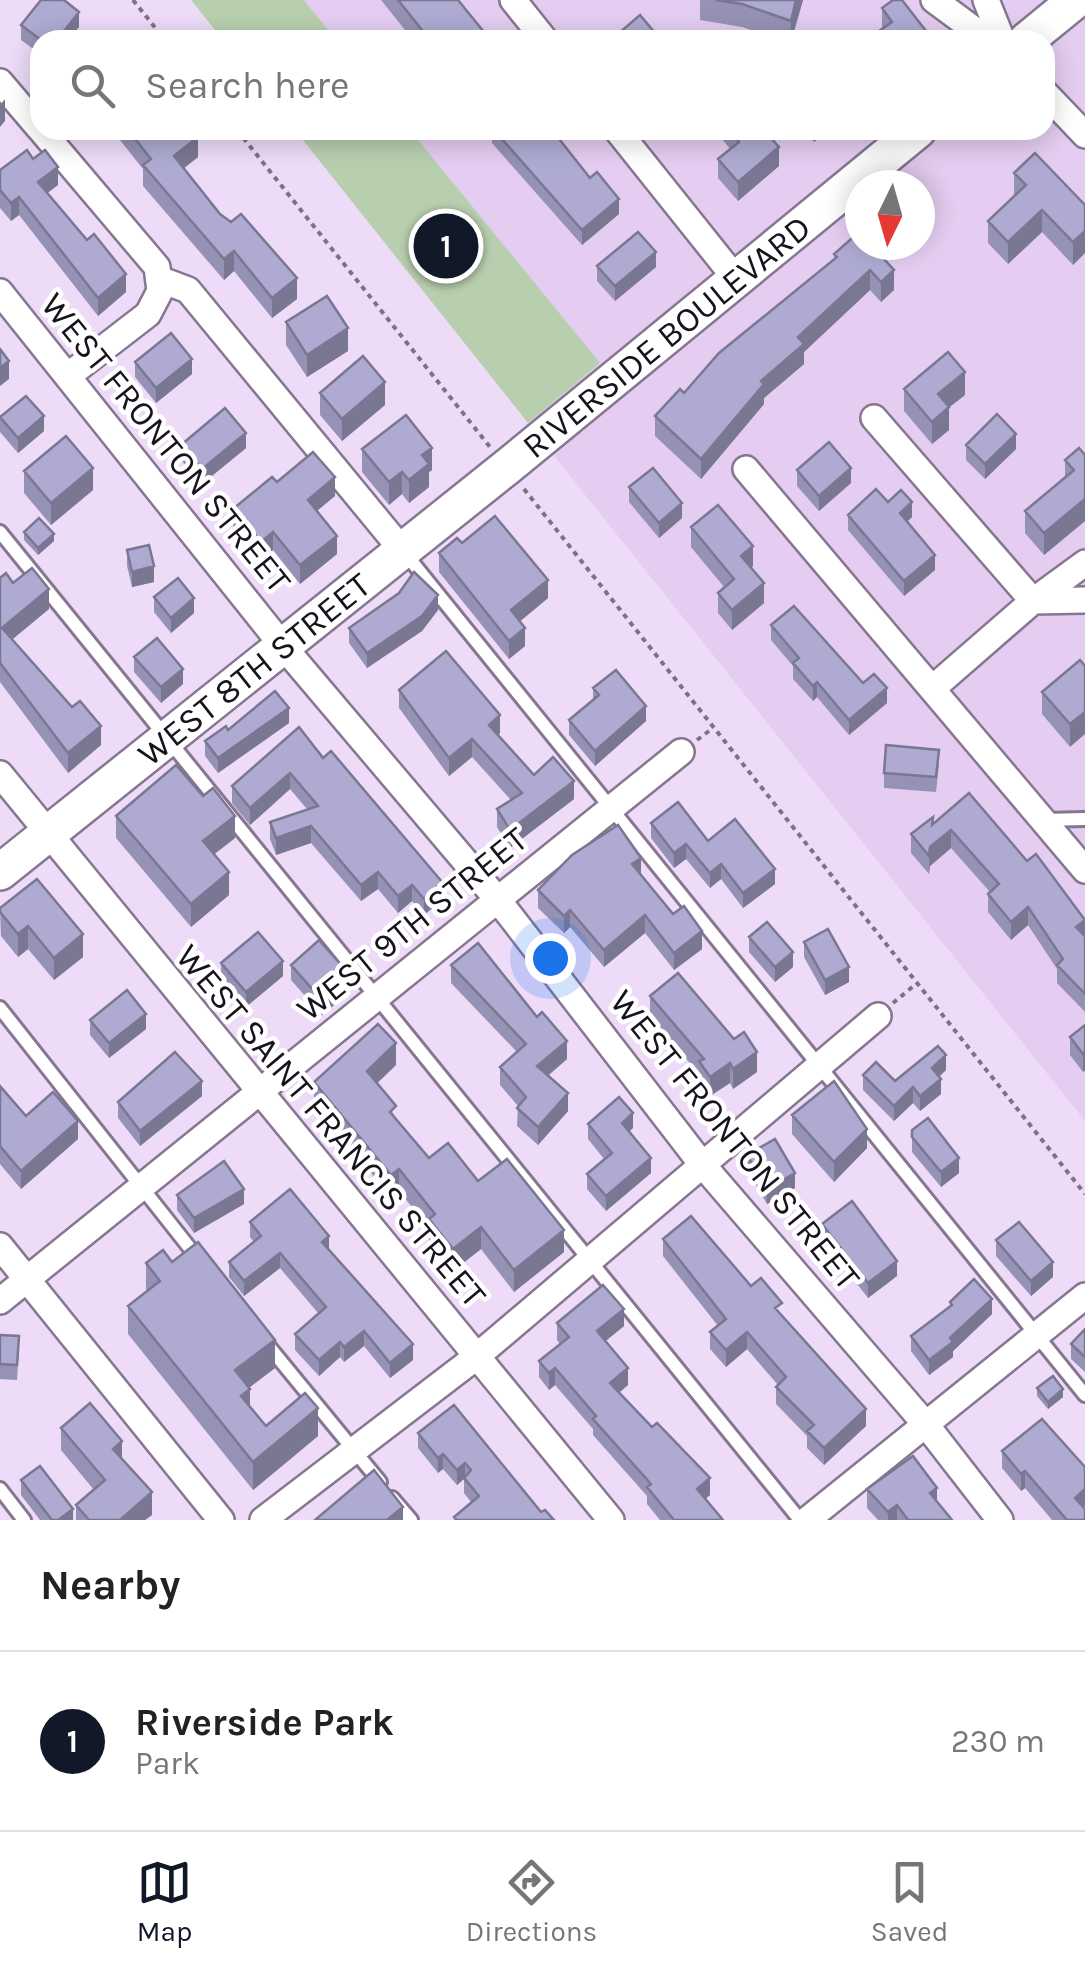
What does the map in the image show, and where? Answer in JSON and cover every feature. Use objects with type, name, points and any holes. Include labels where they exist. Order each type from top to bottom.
[{"type":"street","points":[[513,0],[537,30]]},
{"type":"street","points":[[934,0],[974,30]]},
{"type":"street","points":[[986,0],[998,30]]},
{"type":"street","points":[[1039,30],[1076,0]]},
{"type":"street","points":[[0,82],[30,118]]},
{"type":"street","points":[[1055,104],[1085,135]]},
{"type":"street","points":[[48,140],[157,268],[159,279],[160,291],[148,314],[69,375]]},
{"type":"street","points":[[625,140],[736,280]]},
{"type":"street","name":"RIVERSIDE BOULEVARD","points":[[506,467],[906,140]]},
{"type":"street","points":[[159,279],[188,290],[402,550]]},
{"type":"street","name":"WEST FRONTON STREET","points":[[0,292],[282,645],[498,900],[701,1163],[927,1426],[1000,1520]]},
{"type":"street","points":[[874,418],[1034,601],[1085,600]]},
{"type":"street","name":"WEST 8TH STREET","points":[[0,872],[506,467]]},
{"type":"street","points":[[746,470],[1085,870]]},
{"type":"street","points":[[933,688],[1034,601],[1085,563]]},
{"type":"street","name":"WEST 9TH STREET","points":[[0,1301],[680,752]]},
{"type":"street","name":"WEST SAINT FRANCIS STREET","points":[[0,774],[610,1520]]},
{"type":"street","points":[[263,1520],[476,1357],[878,1016]]},
{"type":"street","points":[[0,1246],[221,1520]]},
{"type":"street","points":[[804,1520],[927,1426],[1085,1296]]},
{"type":"lane","points":[[0,532],[804,1520]]},
{"type":"lane","points":[[402,550],[1085,1395]]},
{"type":"lane","points":[[1043,820],[1085,819]]},
{"type":"lane","points":[[0,1008],[216,1280]]},
{"type":"lane","points":[[254,1327],[410,1520]]},
{"type":"lane","points":[[0,1489],[24,1520]]},
{"type":"path","points":[[133,0],[157,30]]},
{"type":"path","points":[[245,140],[1085,1194]]},
{"type":"path","points":[[878,1016],[917,983]]},
{"type":"shaded area","points":[[304,0],[1085,0],[1085,1121],[528,423],[599,363],[418,140],[1055,140],[1055,30],[328,30]]},
{"type":"green space","points":[[191,0],[304,0],[328,30],[215,30]]},
{"type":"green space","points":[[303,140],[418,140],[600,363],[528,423]]},
{"type":"building","points":[[41,0],[64,0],[79,12],[65,30],[30,32],[21,25]]},
{"type":"building","points":[[398,0],[458,0],[482,30],[422,30]]},
{"type":"building","points":[[716,0],[796,0],[791,21],[742,4]]},
{"type":"building","points":[[893,0],[902,0],[925,30],[880,30],[892,22],[882,8]]},
{"type":"building","points":[[640,15],[653,30],[623,30]]},
{"type":"building","points":[[136,140],[194,140],[174,156],[220,214],[231,222],[241,214],[297,278],[272,298],[234,251],[224,259],[143,165],[151,159]]},
{"type":"building","points":[[503,140],[560,140],[590,178],[597,172],[619,199],[582,230]]},
{"type":"building","points":[[773,140],[779,147],[738,182],[718,159],[739,142]]},
{"type":"building","points":[[27,150],[33,159],[45,150],[58,167],[38,182],[87,240],[94,234],[126,274],[98,298],[19,197],[11,203],[0,190],[0,170]]},
{"type":"building","points":[[1035,153],[1085,205],[1085,231],[1073,242],[1042,210],[1008,242],[988,221],[1026,185],[1014,173]]},
{"type":"building","points":[[638,232],[656,252],[615,286],[597,266]]},
{"type":"building","points":[[845,244],[845,260],[885,260],[894,270],[881,282],[870,270],[798,337],[804,344],[761,381],[764,384],[701,459],[655,416],[680,389],[684,393],[719,353],[837,257],[834,254]]},
{"type":"building","points":[[327,296],[348,328],[307,355],[286,322]]},
{"type":"building","points":[[171,333],[192,359],[156,388],[135,362]]},
{"type":"building","points":[[0,349],[9,361],[0,368]]},
{"type":"building","points":[[948,352],[965,372],[938,394],[949,407],[932,422],[904,389]]},
{"type":"building","points":[[363,356],[385,382],[342,419],[320,393]]},
{"type":"building","points":[[26,396],[44,416],[18,438],[0,417]]},
{"type":"building","points":[[225,408],[246,433],[202,469],[181,445]]},
{"type":"building","points":[[997,414],[1016,434],[985,464],[966,445]]},
{"type":"building","points":[[406,415],[432,448],[422,455],[429,464],[409,480],[402,472],[389,482],[362,449]]},
{"type":"building","points":[[66,436],[93,468],[51,503],[24,471]]},
{"type":"building","points":[[829,442],[851,468],[819,496],[797,470]]},
{"type":"building","points":[[1079,448],[1085,455],[1085,499],[1044,533],[1025,511],[1074,470],[1065,460]]},
{"type":"building","points":[[313,452],[335,477],[308,500],[337,536],[300,565],[273,532],[261,542],[233,509],[272,477],[277,482]]},
{"type":"building","points":[[653,468],[682,503],[659,523],[629,487]]},
{"type":"building","points":[[876,489],[888,502],[901,490],[912,502],[900,513],[935,555],[904,581],[848,515]]},
{"type":"building","points":[[718,505],[753,546],[741,556],[764,583],[732,610],[718,593],[734,579],[691,527]]},
{"type":"building","points":[[495,516],[548,580],[511,610],[525,628],[509,641],[439,553],[457,538],[462,543]]},
{"type":"building","points":[[39,518],[54,534],[38,548],[24,532]]},
{"type":"building","points":[[149,545],[154,566],[132,572],[127,550]]},
{"type":"building","points":[[32,568],[49,589],[2,628],[72,707],[80,701],[101,726],[68,753],[0,663],[0,578],[6,573],[13,583]]},
{"type":"building","points":[[414,572],[438,595],[422,616],[367,653],[349,628],[399,593]]},
{"type":"building","points":[[178,578],[194,598],[171,618],[154,597]]},
{"type":"building","points":[[794,606],[863,683],[874,674],[887,688],[849,720],[817,682],[813,686],[793,663],[799,658],[771,625]]},
{"type":"building","points":[[157,638],[183,669],[161,687],[134,657]]},
{"type":"building","points":[[446,651],[500,715],[489,725],[534,775],[553,757],[574,781],[510,830],[497,809],[522,793],[472,739],[449,758],[399,690]]},
{"type":"building","points":[[1080,660],[1085,666],[1085,712],[1070,724],[1042,692]]},
{"type":"building","points":[[616,670],[646,706],[595,751],[569,720],[599,695],[593,688]]},
{"type":"building","points":[[275,691],[289,708],[218,758],[205,741],[226,726],[228,730]]},
{"type":"building","points":[[299,727],[323,758],[331,751],[443,883],[424,899],[412,885],[398,896],[378,872],[361,885],[311,826],[276,838],[270,822],[318,806],[290,773],[250,808],[232,786]]},
{"type":"building","points":[[886,745],[939,750],[936,777],[884,773]]},
{"type":"building","points":[[176,765],[203,796],[213,788],[235,816],[203,841],[229,872],[191,904],[116,816]]},
{"type":"building","points":[[969,793],[1027,861],[1036,854],[1085,920],[1076,927],[1085,936],[1085,994],[1057,965],[1063,959],[1028,907],[1011,922],[988,894],[999,884],[951,830],[930,847],[929,856],[911,834],[933,817],[932,825]]},
{"type":"building","points":[[678,802],[708,841],[735,819],[775,869],[743,893],[721,864],[710,873],[686,844],[674,853],[651,823]]},
{"type":"building","points":[[618,825],[641,858],[632,864],[673,914],[684,906],[702,931],[674,953],[645,915],[604,950],[570,910],[564,916],[538,890],[572,855]]},
{"type":"building","points":[[37,879],[83,934],[54,958],[28,926],[18,934],[0,912]]},
{"type":"building","points":[[767,922],[793,952],[775,967],[749,937]]},
{"type":"building","points":[[828,929],[849,967],[825,980],[804,942]]},
{"type":"building","points":[[258,932],[283,961],[246,992],[221,963]]},
{"type":"building","points":[[319,940],[351,976],[322,1000],[291,965]]},
{"type":"building","points":[[478,943],[537,1017],[542,1012],[567,1041],[537,1066],[568,1093],[538,1127],[517,1108],[526,1097],[500,1067],[526,1044],[451,965]]},
{"type":"building","points":[[678,973],[734,1039],[744,1032],[757,1052],[733,1069],[730,1063],[710,1077],[699,1061],[704,1059],[650,996]]},
{"type":"building","points":[[127,990],[146,1014],[109,1043],[90,1020]]},
{"type":"building","points":[[378,1024],[396,1043],[367,1071],[396,1106],[390,1112],[429,1158],[448,1143],[478,1181],[507,1159],[564,1230],[514,1270],[481,1227],[453,1249],[429,1219],[435,1214],[399,1169],[391,1175],[314,1082]]},
{"type":"building","points":[[1085,1025],[1085,1052],[1083,1054],[1070,1037]]},
{"type":"building","points":[[938,1046],[946,1055],[932,1068],[941,1079],[920,1096],[913,1087],[894,1106],[863,1075],[876,1062],[895,1081]]},
{"type":"building","points":[[175,1052],[202,1081],[140,1131],[118,1102]]},
{"type":"building","points":[[834,1081],[867,1129],[834,1162],[792,1115]]},
{"type":"building","points":[[0,1086],[26,1116],[53,1092],[78,1121],[21,1171],[0,1146]]},
{"type":"building","points":[[619,1097],[633,1113],[622,1123],[651,1158],[606,1196],[587,1174],[612,1153],[588,1124]]},
{"type":"building","points":[[928,1118],[959,1158],[941,1172],[912,1137],[912,1130]]},
{"type":"building","points":[[775,1139],[795,1173],[767,1189],[747,1155]]},
{"type":"building","points":[[224,1161],[244,1189],[194,1218],[177,1195]]},
{"type":"building","points":[[290,1189],[329,1236],[322,1242],[413,1344],[390,1363],[364,1331],[344,1347],[340,1342],[319,1360],[295,1334],[326,1307],[280,1253],[244,1281],[229,1262],[261,1236],[250,1222]]},
{"type":"building","points":[[852,1201],[897,1261],[868,1283],[822,1224]]},
{"type":"building","points":[[691,1216],[751,1286],[761,1278],[782,1303],[775,1308],[866,1409],[824,1448],[807,1431],[814,1425],[776,1387],[786,1377],[747,1332],[726,1350],[710,1332],[726,1319],[663,1239]]},
{"type":"building","points":[[1019,1222],[1053,1262],[1031,1281],[996,1240]]},
{"type":"building","points":[[198,1242],[275,1340],[235,1370],[250,1389],[241,1396],[266,1426],[305,1393],[318,1408],[253,1462],[128,1306],[160,1281],[146,1263],[163,1250],[172,1262]]},
{"type":"building","points":[[974,1279],[992,1299],[950,1338],[953,1342],[929,1360],[911,1336],[952,1305],[950,1302]]},
{"type":"building","points":[[603,1285],[624,1309],[597,1331],[628,1368],[610,1383],[652,1427],[657,1423],[710,1478],[697,1489],[723,1520],[674,1520],[647,1487],[651,1484],[593,1419],[596,1416],[555,1368],[549,1373],[539,1361],[569,1337],[557,1323]]},
{"type":"building","points":[[1085,1329],[1085,1357],[1071,1344]]},
{"type":"building","points":[[0,1335],[19,1336],[17,1365],[0,1364]]},
{"type":"building","points":[[1053,1376],[1063,1389],[1048,1402],[1037,1388]]},
{"type":"building","points":[[90,1403],[122,1441],[113,1449],[152,1492],[120,1520],[89,1520],[76,1505],[105,1480],[61,1428]]},
{"type":"building","points":[[454,1405],[541,1512],[545,1510],[554,1520],[454,1517],[479,1496],[464,1478],[471,1470],[465,1463],[457,1470],[443,1454],[438,1458],[418,1433]]},
{"type":"building","points":[[1042,1419],[1085,1467],[1085,1489],[1075,1498],[1085,1509],[1085,1520],[1067,1520],[1025,1471],[1021,1474],[1002,1451]]},
{"type":"building","points":[[913,1456],[937,1488],[930,1493],[952,1520],[908,1520],[897,1505],[888,1512],[867,1489]]},
{"type":"building","points":[[40,1466],[73,1509],[58,1520],[52,1520],[21,1480]]},
{"type":"building","points":[[374,1470],[403,1507],[387,1520],[315,1520]]},
{"type":"place","name":"Riverside Park","points":[[446,246]]}]
